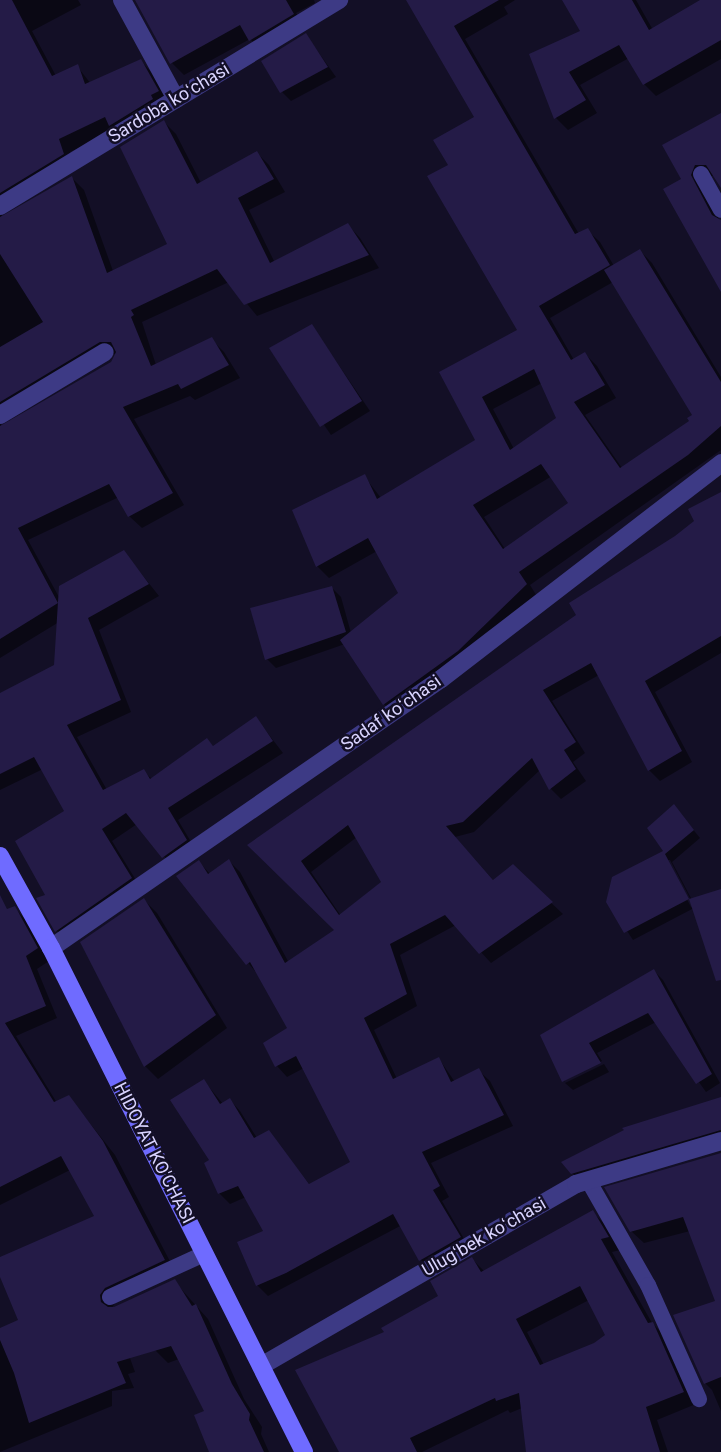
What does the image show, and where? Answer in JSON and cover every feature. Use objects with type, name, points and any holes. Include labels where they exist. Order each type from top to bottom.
[{"type":"street","points":[[122,0],[176,99]]},
{"type":"street","name":"Sardoba koʻchasi","points":[[0,206],[339,0]]},
{"type":"street","points":[[0,415],[105,352]]},
{"type":"street","name":"Sadaf koʻchasi","points":[[51,948],[441,679],[721,463]]},
{"type":"street","name":"HIDOYAT KO'CHASI","points":[[0,856],[51,948],[304,1452]]},
{"type":"street","name":"Ulugʻbek koʻchasi","points":[[261,1366],[576,1184],[721,1141]]},
{"type":"lane","points":[[701,174],[721,210]]},
{"type":"lane","points":[[588,1180],[648,1285],[699,1399]]},
{"type":"lane","points":[[110,1297],[204,1255]]},
{"type":"building","points":[[0,0],[12,0],[52,76],[78,64],[85,84],[141,59],[159,91],[151,95],[153,99],[109,126],[105,117],[59,139],[64,154],[0,193]]},
{"type":"building","points":[[135,0],[286,0],[294,14],[249,41],[240,25],[170,64]]},
{"type":"building","points":[[406,0],[499,0],[454,26],[575,234],[588,228],[610,265],[539,306],[571,360],[585,352],[605,385],[574,402],[620,468],[689,421],[687,418],[692,415],[604,270],[640,249],[721,382],[721,426],[688,455],[519,572],[527,584],[458,651],[383,705],[340,640],[398,593],[368,538],[316,567],[292,510],[365,474],[377,499],[475,440],[439,372],[517,330],[427,176],[448,165],[433,140],[474,117]],"holes":[[[534,369],[556,418],[510,450],[482,397]],[[541,464],[568,503],[503,549],[473,505]]]},
{"type":"building","points":[[562,0],[632,0],[649,30],[700,0],[721,0],[721,40],[643,85],[619,45],[569,72],[586,100],[554,119],[529,54],[580,31]]},
{"type":"building","points":[[306,33],[328,67],[280,93],[261,61]]},
{"type":"building","points":[[721,113],[721,188],[706,165],[695,165],[691,175],[712,215],[721,220],[721,292],[663,189],[681,179],[662,145]]},
{"type":"building","points":[[164,120],[197,184],[257,151],[274,179],[238,198],[270,263],[348,223],[369,255],[244,305],[217,269],[131,310],[134,315],[131,317],[151,366],[212,337],[229,365],[181,389],[178,384],[123,407],[173,493],[128,517],[109,484],[18,528],[58,603],[0,639],[0,426],[111,362],[116,352],[111,342],[100,342],[0,402],[0,347],[43,322],[0,254],[0,217],[72,176],[107,273],[167,244],[120,147]]},
{"type":"building","points":[[312,324],[362,401],[320,427],[269,348]]},
{"type":"building","points":[[721,492],[721,636],[645,681],[682,751],[648,771],[591,663],[543,690],[576,742],[564,750],[576,769],[549,790],[532,758],[463,822],[446,826],[493,880],[513,864],[553,902],[479,954],[445,915],[390,944],[407,994],[364,1018],[393,1079],[439,1057],[451,1082],[479,1068],[504,1115],[422,1152],[440,1186],[433,1190],[461,1237],[419,1261],[393,1214],[286,1273],[256,1286],[237,1242],[263,1231],[238,1186],[218,1194],[204,1163],[209,1160],[170,1100],[204,1079],[220,1104],[230,1098],[254,1138],[269,1130],[309,1184],[350,1162],[296,1056],[275,1067],[263,1043],[287,1028],[250,962],[246,965],[176,876],[199,860],[208,874],[229,859],[285,963],[334,930],[247,845],[576,615],[569,603],[675,536],[694,521],[688,509]],"holes":[[[348,825],[381,882],[339,915],[301,861]]]},
{"type":"building","points":[[124,550],[149,584],[88,618],[121,700],[67,725],[103,790],[144,769],[150,779],[207,738],[213,746],[256,716],[273,741],[168,808],[187,840],[162,858],[126,813],[102,829],[132,878],[55,932],[36,898],[45,895],[15,841],[64,811],[34,757],[0,774],[0,693],[54,665],[59,586]]},
{"type":"building","points":[[332,586],[346,632],[265,660],[250,608]]},
{"type":"building","points":[[674,804],[694,830],[665,854],[689,899],[624,933],[606,902],[612,877],[663,851],[647,828]]},
{"type":"building","points":[[721,889],[721,980],[716,981],[689,899]]},
{"type":"building","points":[[0,895],[7,909],[15,906],[38,948],[26,956],[46,1006],[5,1023],[54,1102],[69,1095],[103,1141],[165,1260],[105,1288],[100,1295],[101,1302],[108,1307],[114,1307],[175,1279],[192,1306],[196,1304],[232,1384],[250,1414],[249,1420],[264,1452],[209,1452],[194,1415],[204,1411],[171,1346],[117,1362],[126,1383],[29,1423],[14,1373],[0,1340],[0,1328],[18,1320],[0,1277],[0,1257],[94,1216],[61,1156],[0,1187]]},
{"type":"building","points":[[144,898],[216,1015],[144,1067],[80,942]]},
{"type":"building","points":[[654,969],[712,1074],[696,1084],[648,1013],[589,1043],[601,1063],[562,1082],[540,1035]]},
{"type":"building","points":[[721,1097],[721,1130],[571,1174],[561,1162],[624,1130],[622,1128]]},
{"type":"building","points":[[721,1153],[721,1377],[704,1384],[673,1315],[715,1301],[683,1217],[630,1232],[604,1187]]},
{"type":"building","points":[[593,1210],[609,1237],[601,1239],[648,1323],[653,1322],[684,1392],[646,1407],[660,1452],[526,1452],[519,1393],[496,1401],[495,1398],[410,1438],[417,1452],[339,1452],[295,1370],[384,1332],[381,1328],[438,1296],[430,1281],[472,1257],[481,1272]],"holes":[[[580,1286],[605,1335],[594,1343],[540,1365],[516,1319]]]}]
